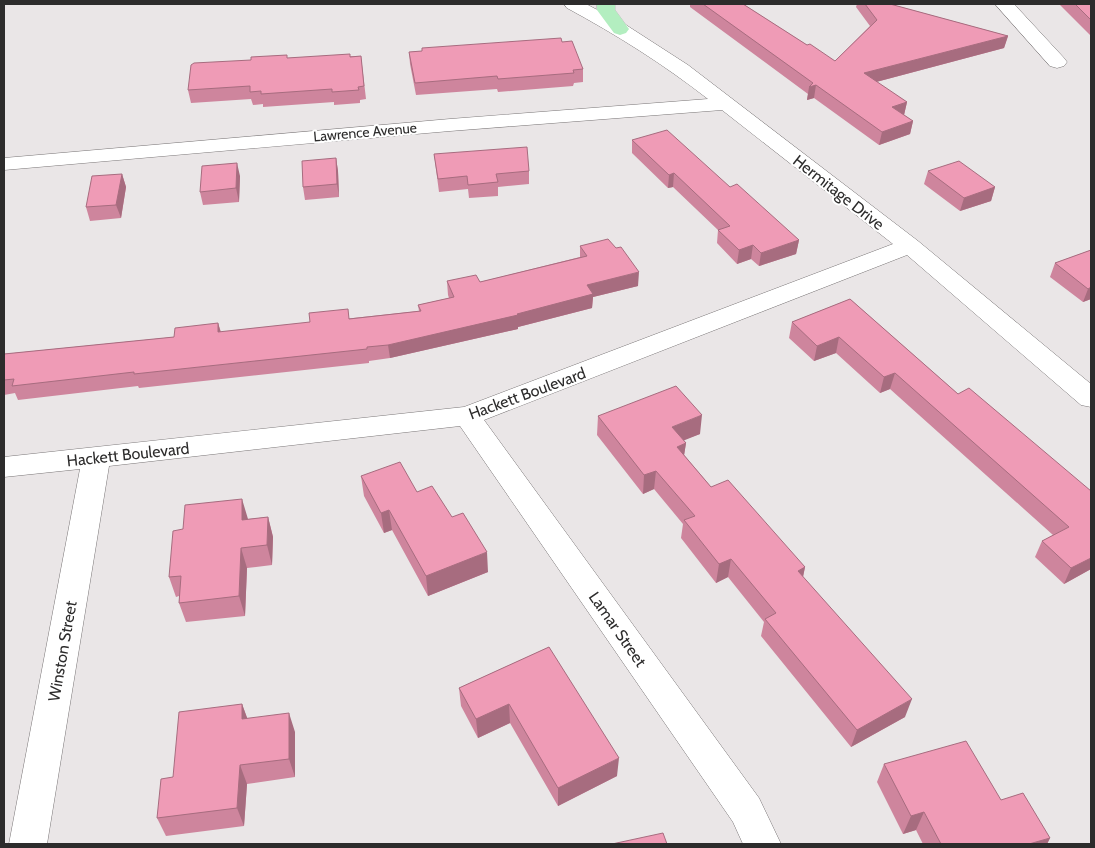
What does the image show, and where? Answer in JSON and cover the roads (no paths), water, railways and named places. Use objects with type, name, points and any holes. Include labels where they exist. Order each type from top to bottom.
[{"type":"main road","points":[[606,4],[606,10],[620,29]]},
{"type":"street","name":"Hermitage Drive","points":[[573,4],[620,29],[681,69],[910,246],[1091,398]]},
{"type":"street","points":[[1004,4],[1057,62]]},
{"type":"street","name":"Lawrence Avenue","points":[[4,164],[450,124],[727,104]]},
{"type":"street","name":"Hackett Boulevard","points":[[4,467],[468,416],[910,246]]},
{"type":"street","name":"Lamar Street","points":[[468,416],[746,810],[762,844]]},
{"type":"street","name":"Winston Street","points":[[28,844],[96,457]]}]
